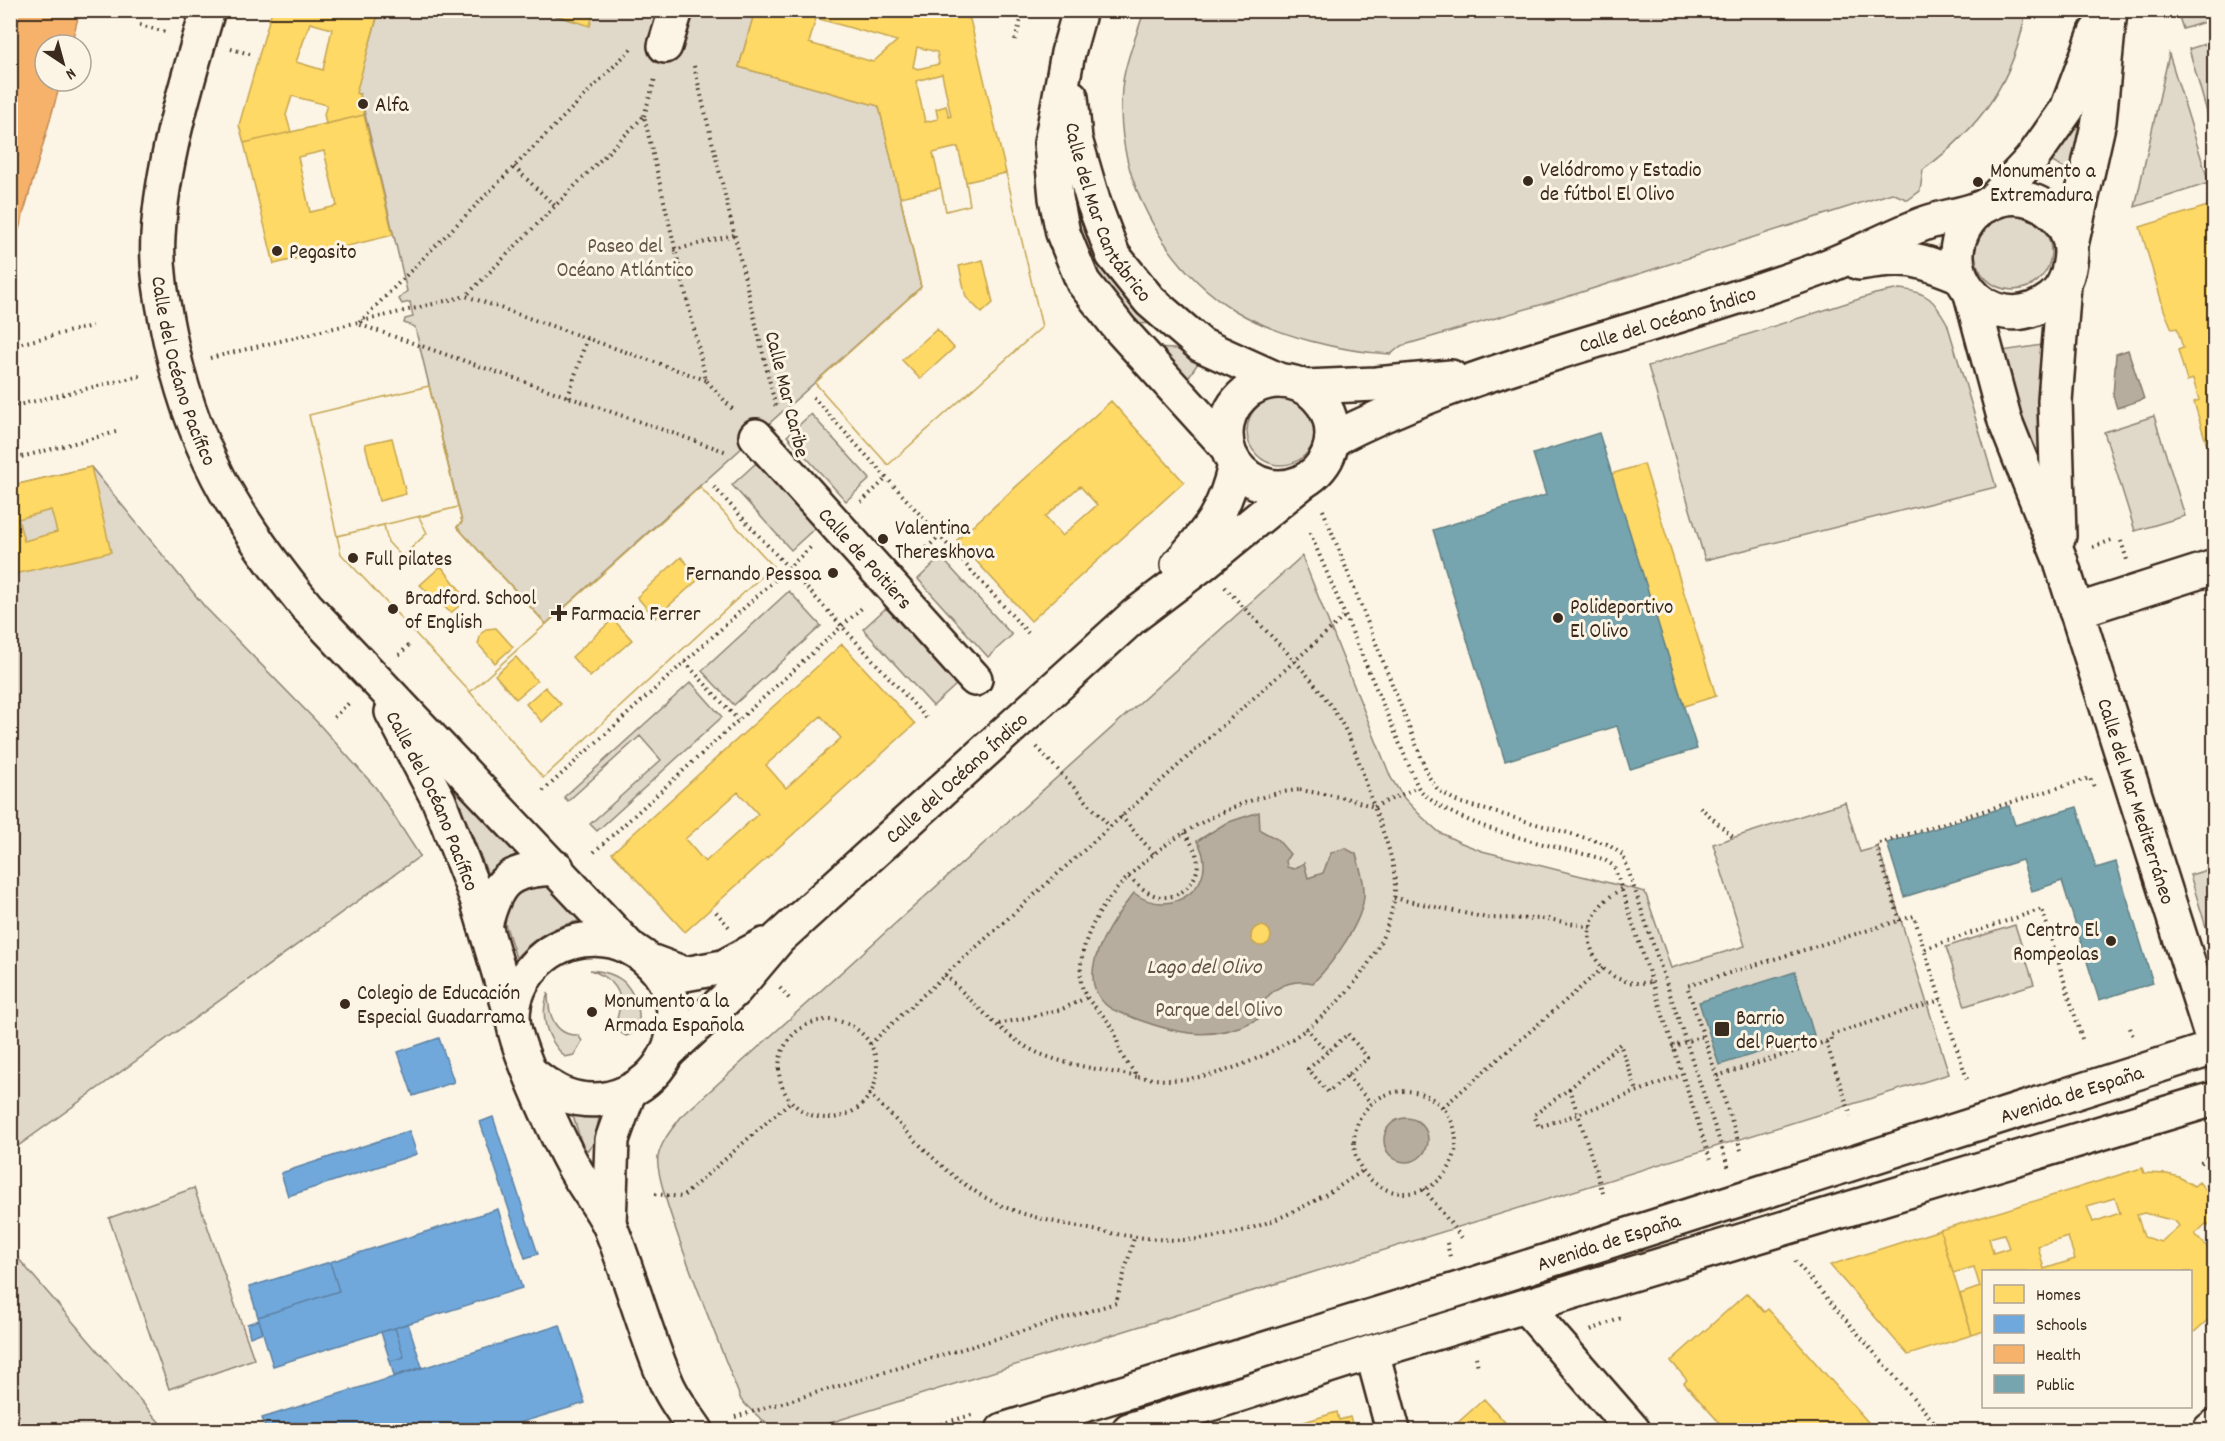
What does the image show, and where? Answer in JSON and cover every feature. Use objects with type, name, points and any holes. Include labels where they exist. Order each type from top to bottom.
[{"type":"street","name":"Calle del Océano Pacífico","points":[[208,10],[170,164],[158,236],[160,371],[191,421],[211,467],[268,560],[306,606],[640,954]]},
{"type":"street","points":[[676,10],[678,50]]},
{"type":"street","name":"Calle del Mar Cantábrico","points":[[1080,10],[1068,53],[1051,142],[1056,198],[1063,233],[1083,282],[1120,329],[1231,456]]},
{"type":"street","points":[[2104,10],[2067,109],[2031,160],[1970,217],[1958,239],[1956,252],[1965,285],[1985,306],[2002,312],[2020,313],[2037,308],[2053,298],[2064,284],[2070,265],[2071,245],[2099,121],[2110,10]]},
{"type":"street","name":"Calle del Mar Cantábrico","points":[[1068,53],[1075,140],[1094,204],[1113,255],[1150,301],[1201,345]]},
{"type":"street","points":[[1985,205],[2008,198],[2025,199],[2041,204],[2055,214],[2065,228],[2071,245]]},
{"type":"street","name":"Calle del Océano Índico","points":[[1332,440],[1369,420],[1512,367],[1822,269],[1927,223],[1985,205]]},
{"type":"street","name":"Calle del Océano Índico","points":[[1822,269],[1896,257],[1928,262],[1965,285]]},
{"type":"street","name":"Calle del Mar Mediterráneo","points":[[2060,559],[2055,401],[2064,284]]},
{"type":"street","name":"Calle del Mar Mediterráneo","points":[[1965,285],[2005,421],[2060,559],[2214,1046]]},
{"type":"street","name":"Calle del Mar Cantábrico","points":[[1120,329],[1201,345],[1293,384]]},
{"type":"street","name":"Calle del Océano Índico","points":[[1293,384],[1435,379],[1512,367]]},
{"type":"street","points":[[1265,383],[1293,384],[1317,396],[1332,424],[1332,440],[1328,456],[1318,471],[1313,494],[1275,487],[1253,480],[1231,456],[1226,431],[1230,415],[1238,400],[1250,389],[1265,383]]},
{"type":"street","name":"Calle de Poitiers","points":[[756,436],[975,679]]},
{"type":"street","name":"Calle del Océano Índico","points":[[1134,616],[1213,523],[1228,495],[1231,456]]},
{"type":"street","name":"Calle del Océano Índico","points":[[667,1053],[735,990],[779,938],[1134,616],[1204,563],[1313,494]]},
{"type":"street","points":[[2076,611],[2214,567]]},
{"type":"street","name":"Calle del Océano Pacífico","points":[[374,678],[439,801],[477,899],[517,1034]]},
{"type":"street","name":"Calle del Océano Pacífico","points":[[485,926],[492,897],[508,879],[526,869],[557,868]]},
{"type":"street","name":"Calle del Océano Índico","points":[[640,954],[685,974],[723,967],[779,938]]},
{"type":"street","points":[[531,1072],[546,1084],[576,1098],[589,1100],[611,1098],[629,1092],[658,1069],[667,1053],[674,1031],[673,1002],[662,976],[640,954],[610,940],[590,939],[561,946],[538,962],[519,989],[513,1019],[531,1072],[578,1174],[609,1224],[668,1386],[696,1431]]},
{"type":"street","name":"Avenida de España","points":[[1003,1431],[1459,1289],[2214,1046]]},
{"type":"street","points":[[609,1224],[612,1140],[629,1092]]},
{"type":"street","name":"Avenida de España","points":[[1129,1431],[1372,1352],[2212,1104]]},
{"type":"street","points":[[1526,1306],[1634,1431]]},
{"type":"street","points":[[1372,1352],[1393,1431]]},
{"type":"street","points":[[668,1386],[672,1431]]},
{"type":"street","points":[[2210,1431],[2214,1427]]},
{"type":"path","points":[[1015,40],[1024,10]]},
{"type":"path","points":[[358,324],[632,48]]},
{"type":"path","points":[[10,407],[466,296],[644,116],[678,50]]},
{"type":"path","name":"Calle Mar Caribe","points":[[678,50],[734,235],[756,436]]},
{"type":"path","name":"Calle Mar Caribe","points":[[644,116],[706,380],[756,436]]},
{"type":"path","points":[[514,167],[555,206]]},
{"type":"path","points":[[674,250],[734,235]]},
{"type":"path","name":"Calle Mar Caribe","points":[[466,296],[706,380]]},
{"type":"path","points":[[358,324],[568,398],[756,436]]},
{"type":"path","points":[[10,346],[92,326]]},
{"type":"path","points":[[568,398],[587,338]]},
{"type":"path","points":[[813,397],[1028,633]]},
{"type":"path","points":[[10,460],[116,432]]},
{"type":"path","points":[[543,791],[887,478]]},
{"type":"path","points":[[714,487],[929,721]]},
{"type":"path","points":[[1313,494],[1428,777],[1438,790],[1458,802],[1607,844],[1623,855],[1731,1175]]},
{"type":"path","points":[[1310,533],[1418,787],[1434,803],[1494,829],[1603,859],[1614,866],[1650,982],[1710,1159]]},
{"type":"path","points":[[594,852],[939,536]]},
{"type":"path","points":[[945,975],[1023,1045],[1056,1060],[1138,1077],[1169,1080],[1205,1076],[1236,1067],[1280,1048],[1332,1007],[1360,974],[1378,946],[1394,898],[1392,856],[1349,737],[1331,706],[1294,662],[1235,599]]},
{"type":"path","points":[[870,1044],[1346,615]]},
{"type":"path","points":[[685,662],[738,720]]},
{"type":"path","points":[[1053,764],[1110,826]]},
{"type":"path","points":[[1900,921],[1876,844],[2091,778],[2094,789]]},
{"type":"path","points":[[1138,1077],[1122,1055],[1112,1027],[1086,998],[1081,983],[1081,966],[1097,916],[1129,877],[1154,854],[1184,832],[1217,813],[1277,791],[1320,792],[1374,807],[1418,787]]},
{"type":"path","points":[[1700,807],[1735,839]]},
{"type":"path","points":[[1121,816],[1154,854]]},
{"type":"path","points":[[1129,877],[1144,890],[1161,897],[1186,889],[1197,874],[1198,864],[1193,847],[1184,832]]},
{"type":"path","points":[[1621,889],[1598,909],[1591,927],[1593,950],[1603,968],[1616,980],[1627,984],[1650,982]]},
{"type":"path","points":[[1394,898],[1487,918],[1548,919],[1591,927]]},
{"type":"path","points":[[1924,949],[2042,909],[2083,1042]]},
{"type":"path","points":[[1741,1150],[1687,986],[1914,916],[1967,1079]]},
{"type":"path","points":[[1443,1107],[1603,968]]},
{"type":"path","points":[[999,1024],[1060,1010],[1086,998]]},
{"type":"path","points":[[1716,1076],[1832,1040],[1830,1035],[1941,1000]]},
{"type":"path","points":[[829,1020],[845,1023],[860,1031],[870,1044],[876,1069],[869,1094],[859,1106],[846,1114],[832,1118],[803,1111],[791,1101],[782,1088],[779,1072],[780,1056],[787,1041],[799,1029],[813,1022],[829,1020]]},
{"type":"path","points":[[1306,1028],[1327,1052]]},
{"type":"path","points":[[1348,1034],[1368,1058],[1347,1076],[1328,1092],[1308,1069],[1348,1034]]},
{"type":"path","points":[[1672,1047],[1704,1036]]},
{"type":"path","points":[[1826,1042],[1851,1116]]},
{"type":"path","points":[[1636,1091],[1620,1044],[1569,1089],[1534,1115],[1539,1127],[1681,1075]]},
{"type":"path","points":[[1347,1076],[1371,1103]]},
{"type":"path","points":[[1569,1089],[1603,1193]]},
{"type":"path","points":[[1400,1091],[1416,1091],[1443,1107],[1452,1121],[1455,1153],[1448,1168],[1438,1180],[1424,1189],[1407,1193],[1390,1190],[1374,1183],[1362,1171],[1353,1142],[1362,1114],[1371,1103],[1385,1095],[1400,1091]]},
{"type":"path","points":[[869,1094],[955,1178],[978,1194],[1003,1206],[1052,1222],[1134,1238],[1184,1240],[1240,1231],[1304,1207],[1362,1171]]},
{"type":"path","points":[[655,1194],[682,1197],[791,1101]]},
{"type":"path","points":[[2201,1163],[2214,1152]]},
{"type":"path","points":[[1424,1189],[1462,1238]]},
{"type":"path","points":[[735,1417],[1116,1303],[1134,1238]]},
{"type":"path","points":[[1793,1259],[1941,1431]]},
{"type":"path","points":[[1430,1424],[1436,1431]]},
{"type":"green space","name":"Velódromo y Estadio de fútbol El Olivo","points":[[1144,10],[2026,11],[2013,59],[1991,101],[1961,137],[1923,170],[1920,191],[1908,200],[1892,193],[1557,300],[1401,346],[1391,354],[1352,350],[1310,341],[1251,319],[1208,291],[1185,269],[1165,243],[1148,215],[1135,185],[1126,153],[1122,121],[1123,79]]},
{"type":"green space","name":"Paseo del Océano Atlántico","points":[[379,11],[538,11],[589,25],[594,11],[755,11],[739,67],[879,106],[921,287],[546,624],[457,527],[462,522],[415,327],[404,323],[405,319],[413,317],[410,302],[402,304],[399,299],[407,291],[360,94],[355,94]]},
{"type":"green space","points":[[2177,11],[2214,11],[2214,19],[2183,29]]},
{"type":"green space","points":[[11,15],[19,18],[11,50]]},
{"type":"green space","points":[[2214,41],[2214,137],[2189,49]]},
{"type":"green space","points":[[2169,54],[2209,183],[2135,207]]},
{"type":"green space","points":[[2075,124],[2083,128],[2074,177],[2070,171],[2048,160]]},
{"type":"green space","points":[[2013,214],[2028,217],[2040,225],[2048,237],[2051,252],[2048,267],[2040,279],[2028,287],[2013,290],[1998,287],[1986,279],[1978,267],[1975,252],[1978,237],[1986,225],[1998,217]]},
{"type":"green space","points":[[1096,247],[1161,323],[1131,324],[1104,285],[1090,257],[1092,249]]},
{"type":"green space","points":[[1900,289],[1917,292],[1929,298],[1947,323],[1996,487],[1705,560],[1648,366],[1875,294]]},
{"type":"green space","points":[[2049,344],[2045,480],[1995,352]]},
{"type":"green space","points":[[1152,348],[1175,349],[1203,356],[1185,382]]},
{"type":"green space","points":[[1281,397],[1294,400],[1305,407],[1312,418],[1315,431],[1312,444],[1305,455],[1294,462],[1281,465],[1268,462],[1257,455],[1250,444],[1247,431],[1250,418],[1257,407],[1268,400]]},
{"type":"green space","points":[[811,414],[870,479],[846,501],[787,436]]},
{"type":"green space","points":[[2154,416],[2185,516],[2135,531],[2104,432]]},
{"type":"green space","points":[[756,463],[815,528],[791,550],[732,485]]},
{"type":"green space","points":[[91,467],[205,607],[317,722],[376,788],[420,856],[11,1151],[10,486]]},
{"type":"green space","name":"Parque del Olivo","points":[[1302,556],[1391,778],[1404,798],[1439,832],[1482,851],[1645,892],[1671,968],[1745,946],[1713,844],[1845,802],[1860,852],[1878,847],[1949,1074],[807,1430],[785,1429],[763,1420],[741,1400],[666,1201],[659,1174],[658,1157],[667,1136],[681,1117]]},
{"type":"green space","points":[[941,557],[1012,635],[988,657],[918,579]]},
{"type":"green space","points":[[789,591],[821,626],[734,705],[702,671]]},
{"type":"green space","points":[[886,608],[956,685],[933,706],[863,629]]},
{"type":"green space","points":[[691,682],[722,717],[597,831],[590,824],[661,760],[640,736],[568,801],[564,797]]},
{"type":"green space","points":[[456,785],[524,853],[491,882],[454,790]]},
{"type":"green space","points":[[2214,868],[2214,953],[2190,875]]},
{"type":"green space","points":[[536,881],[553,886],[583,920],[563,925],[546,933],[516,958],[503,917],[506,899]]},
{"type":"green space","points":[[2015,925],[2034,984],[1965,1006],[1946,947]]},
{"type":"green space","points":[[590,970],[613,975],[625,983],[639,1011],[637,1026],[633,1032],[626,1036],[616,1030],[620,1005],[618,992],[607,978]]},
{"type":"green space","points":[[548,993],[549,1008],[554,1022],[563,1032],[578,1035],[582,1041],[574,1055],[565,1057],[553,1043],[546,1028],[544,1011]]},
{"type":"green space","points":[[570,1106],[601,1108],[594,1143],[588,1150],[583,1148]]},
{"type":"green space","points":[[194,1188],[254,1359],[169,1389],[109,1218]]},
{"type":"green space","points":[[11,1250],[166,1430],[11,1430]]},
{"type":"water","points":[[2128,350],[2144,399],[2117,408],[2113,396],[2116,354]]},
{"type":"water","name":"Lago del Olivo","points":[[1259,812],[1260,830],[1277,839],[1290,854],[1286,860],[1287,867],[1294,869],[1304,863],[1308,878],[1323,873],[1331,853],[1345,848],[1356,854],[1364,891],[1360,915],[1329,965],[1313,983],[1294,983],[1277,989],[1265,1001],[1258,1019],[1226,1031],[1196,1034],[1166,1029],[1108,1007],[1096,992],[1093,978],[1095,963],[1107,932],[1125,904],[1134,893],[1149,901],[1164,903],[1190,894],[1199,884],[1203,871],[1203,856],[1197,841],[1226,823]]},
{"type":"water","points":[[1406,1118],[1422,1124],[1428,1140],[1422,1156],[1406,1162],[1390,1156],[1384,1140],[1390,1124]]},
{"type":"building: Homes","points":[[272,10],[379,10],[356,93],[360,95],[364,115],[326,124],[324,114],[327,105],[292,96],[286,115],[291,132],[244,143],[239,125]],"holes":[[[310,23],[332,29],[323,70],[296,62]]]},
{"type":"building: Homes","points":[[541,10],[594,10],[590,26]]},
{"type":"building: Homes","points":[[755,10],[939,10],[970,19],[1006,173],[966,182],[958,147],[933,153],[941,188],[900,197],[879,106],[739,67]],"holes":[[[816,18],[897,41],[873,62],[809,43]],[[917,47],[937,52],[939,64],[918,69],[913,67]],[[942,74],[951,116],[949,117],[946,106],[936,109],[938,119],[925,122],[916,81]]]},
{"type":"building: Homes","points":[[364,115],[393,235],[274,264],[244,143]],"holes":[[[324,151],[337,206],[310,212],[298,157]]]},
{"type":"building: Homes","points":[[1006,173],[1042,327],[888,465],[815,383],[921,287],[900,197],[941,188],[946,211],[970,205],[966,182]],"holes":[[[983,260],[993,303],[982,313],[966,297],[959,266]],[[937,329],[954,348],[920,379],[902,360]]]},
{"type":"building: Homes","points":[[1006,173],[1042,327],[888,465],[815,383],[921,287],[900,197],[941,188],[946,211],[970,205],[966,182]]},
{"type":"building: Homes","points":[[2214,204],[2214,339],[2211,340],[2214,352],[2214,469],[2194,402],[2199,400],[2193,379],[2187,381],[2178,350],[2183,348],[2177,328],[2172,329],[2164,310],[2140,227]]},
{"type":"building: Homes","points":[[429,386],[458,507],[337,536],[309,415]],"holes":[[[392,438],[406,494],[379,501],[365,444]]]},
{"type":"building: Homes","points":[[429,386],[458,507],[337,536],[309,415]]},
{"type":"building: Homes","points":[[1111,401],[1184,482],[1031,621],[957,540]],"holes":[[[1080,486],[1097,505],[1062,536],[1045,517]]]},
{"type":"building: Homes","points":[[1644,464],[1716,696],[1684,706],[1611,474]]},
{"type":"building: Homes","points":[[91,467],[111,552],[10,575],[10,486]],"holes":[[[51,510],[57,532],[24,541],[18,519]]]},
{"type":"building: Homes","points":[[700,487],[773,566],[543,778],[470,692]],"holes":[[[681,557],[700,578],[655,618],[637,597]],[[613,619],[632,640],[590,677],[572,657]],[[516,657],[537,681],[516,699],[495,675]],[[545,687],[561,704],[542,722],[526,704]]]},
{"type":"building: Homes","points":[[700,487],[773,566],[543,778],[470,692]]},
{"type":"building: Homes","points":[[458,507],[462,522],[457,527],[546,624],[470,692],[341,554],[337,536],[384,525],[388,542],[402,557],[427,533],[419,517]],"holes":[[[441,566],[467,599],[451,613],[420,585]],[[496,628],[513,647],[495,663],[478,644],[481,634],[486,629]]]},
{"type":"building: Homes","points":[[458,507],[462,522],[457,527],[546,624],[470,692],[341,554],[337,536],[384,525],[388,542],[402,557],[427,533],[419,517]]},
{"type":"building: Homes","points":[[842,644],[915,724],[685,932],[612,853]],"holes":[[[821,716],[841,738],[786,788],[766,765]],[[738,792],[758,814],[705,862],[685,839]]]},
{"type":"building: Homes","points":[[1261,926],[1268,929],[1271,936],[1268,943],[1261,946],[1254,943],[1251,936],[1254,929]]},
{"type":"building: Homes","points":[[2142,1168],[2144,1173],[2179,1177],[2194,1186],[2199,1182],[2214,1200],[2214,1231],[2207,1223],[2195,1234],[2214,1254],[2214,1291],[2209,1296],[2214,1301],[2214,1314],[2192,1334],[2192,1270],[1982,1270],[1982,1332],[1972,1335],[1960,1294],[1980,1287],[1974,1267],[1953,1273],[1940,1230]],"holes":[[[2115,1198],[2120,1213],[2093,1222],[2087,1206]],[[2144,1213],[2175,1221],[2179,1226],[2161,1242],[2144,1237],[2137,1215]],[[2004,1234],[2009,1248],[1993,1253],[1989,1238]],[[2068,1237],[2075,1259],[2044,1269],[2038,1246]]]},
{"type":"building: Homes","points":[[1940,1230],[1972,1335],[1908,1355],[1830,1265]]},
{"type":"building: Homes","points":[[1747,1293],[1764,1312],[1768,1309],[1875,1430],[1726,1430],[1684,1383],[1687,1380],[1671,1361]]},
{"type":"building: Homes","points":[[1484,1399],[1512,1430],[1456,1430],[1453,1427]]},
{"type":"building: Homes","points":[[1337,1412],[1339,1420],[1350,1417],[1354,1430],[1278,1430]]},
{"type":"building: Schools","points":[[439,1038],[454,1082],[413,1096],[398,1052]]},
{"type":"building: Schools","points":[[493,1117],[538,1254],[525,1258],[480,1122]]},
{"type":"building: Schools","points":[[409,1131],[417,1154],[288,1196],[281,1173]]},
{"type":"building: Schools","points":[[498,1209],[522,1288],[273,1366],[258,1317],[339,1291],[330,1262]]},
{"type":"building: Schools","points":[[330,1262],[339,1291],[258,1317],[249,1287]]},
{"type":"building: Schools","points":[[259,1320],[263,1332],[250,1337],[247,1324]]},
{"type":"building: Schools","points":[[408,1323],[422,1367],[394,1376],[390,1361],[404,1357],[395,1328]]},
{"type":"building: Schools","points":[[560,1325],[585,1403],[496,1430],[266,1430],[262,1418]]},
{"type":"building: Schools","points":[[395,1328],[404,1357],[390,1361],[381,1332]]},
{"type":"building: Health","points":[[10,10],[80,10],[74,33],[33,33],[33,93],[58,93],[10,261],[10,50],[19,18],[10,15]]},
{"type":"building: Public","name":"Polideportivo El Olivo","points":[[1599,433],[1697,749],[1630,769],[1617,726],[1505,761],[1433,530],[1546,495],[1533,454]]},
{"type":"building: Public","name":"Centro El Rompeolas","points":[[2009,806],[2015,825],[2077,807],[2096,868],[2116,862],[2153,983],[2099,1000],[2062,881],[2032,891],[2022,860],[1904,897],[1887,843]]},
{"type":"building: Public","points":[[1795,972],[1814,1035],[1719,1065],[1699,1002]]},
{"type":"place","name":"Alfa","points":[[363,104]]},
{"type":"place","name":"Velódromo y Estadio de fútbol El Olivo","points":[[1528,181]]},
{"type":"place","name":"Monumento a Extremadura","points":[[1978,182]]},
{"type":"place","name":"Pegasito","points":[[277,251]]},
{"type":"place","name":"Valentina Thereskhova","points":[[883,539]]},
{"type":"place","name":"Full pilates","points":[[353,558]]},
{"type":"place","name":"Fernando Pessoa","points":[[833,573]]},
{"type":"place","name":"Bradford. School of English","points":[[393,609]]},
{"type":"place","name":"Farmacia Ferrer","points":[[559,613]]},
{"type":"place","name":"Polideportivo El Olivo","points":[[1558,618]]},
{"type":"place","name":"Centro El Rompeolas","points":[[2111,941]]},
{"type":"place","name":"Colegio de Educación Especial Guadarrama","points":[[345,1004]]},
{"type":"place","name":"Monumento a la Armada Española","points":[[592,1012]]},
{"type":"place","name":"Barrio del Puerto","points":[[1722,1029]]}]
